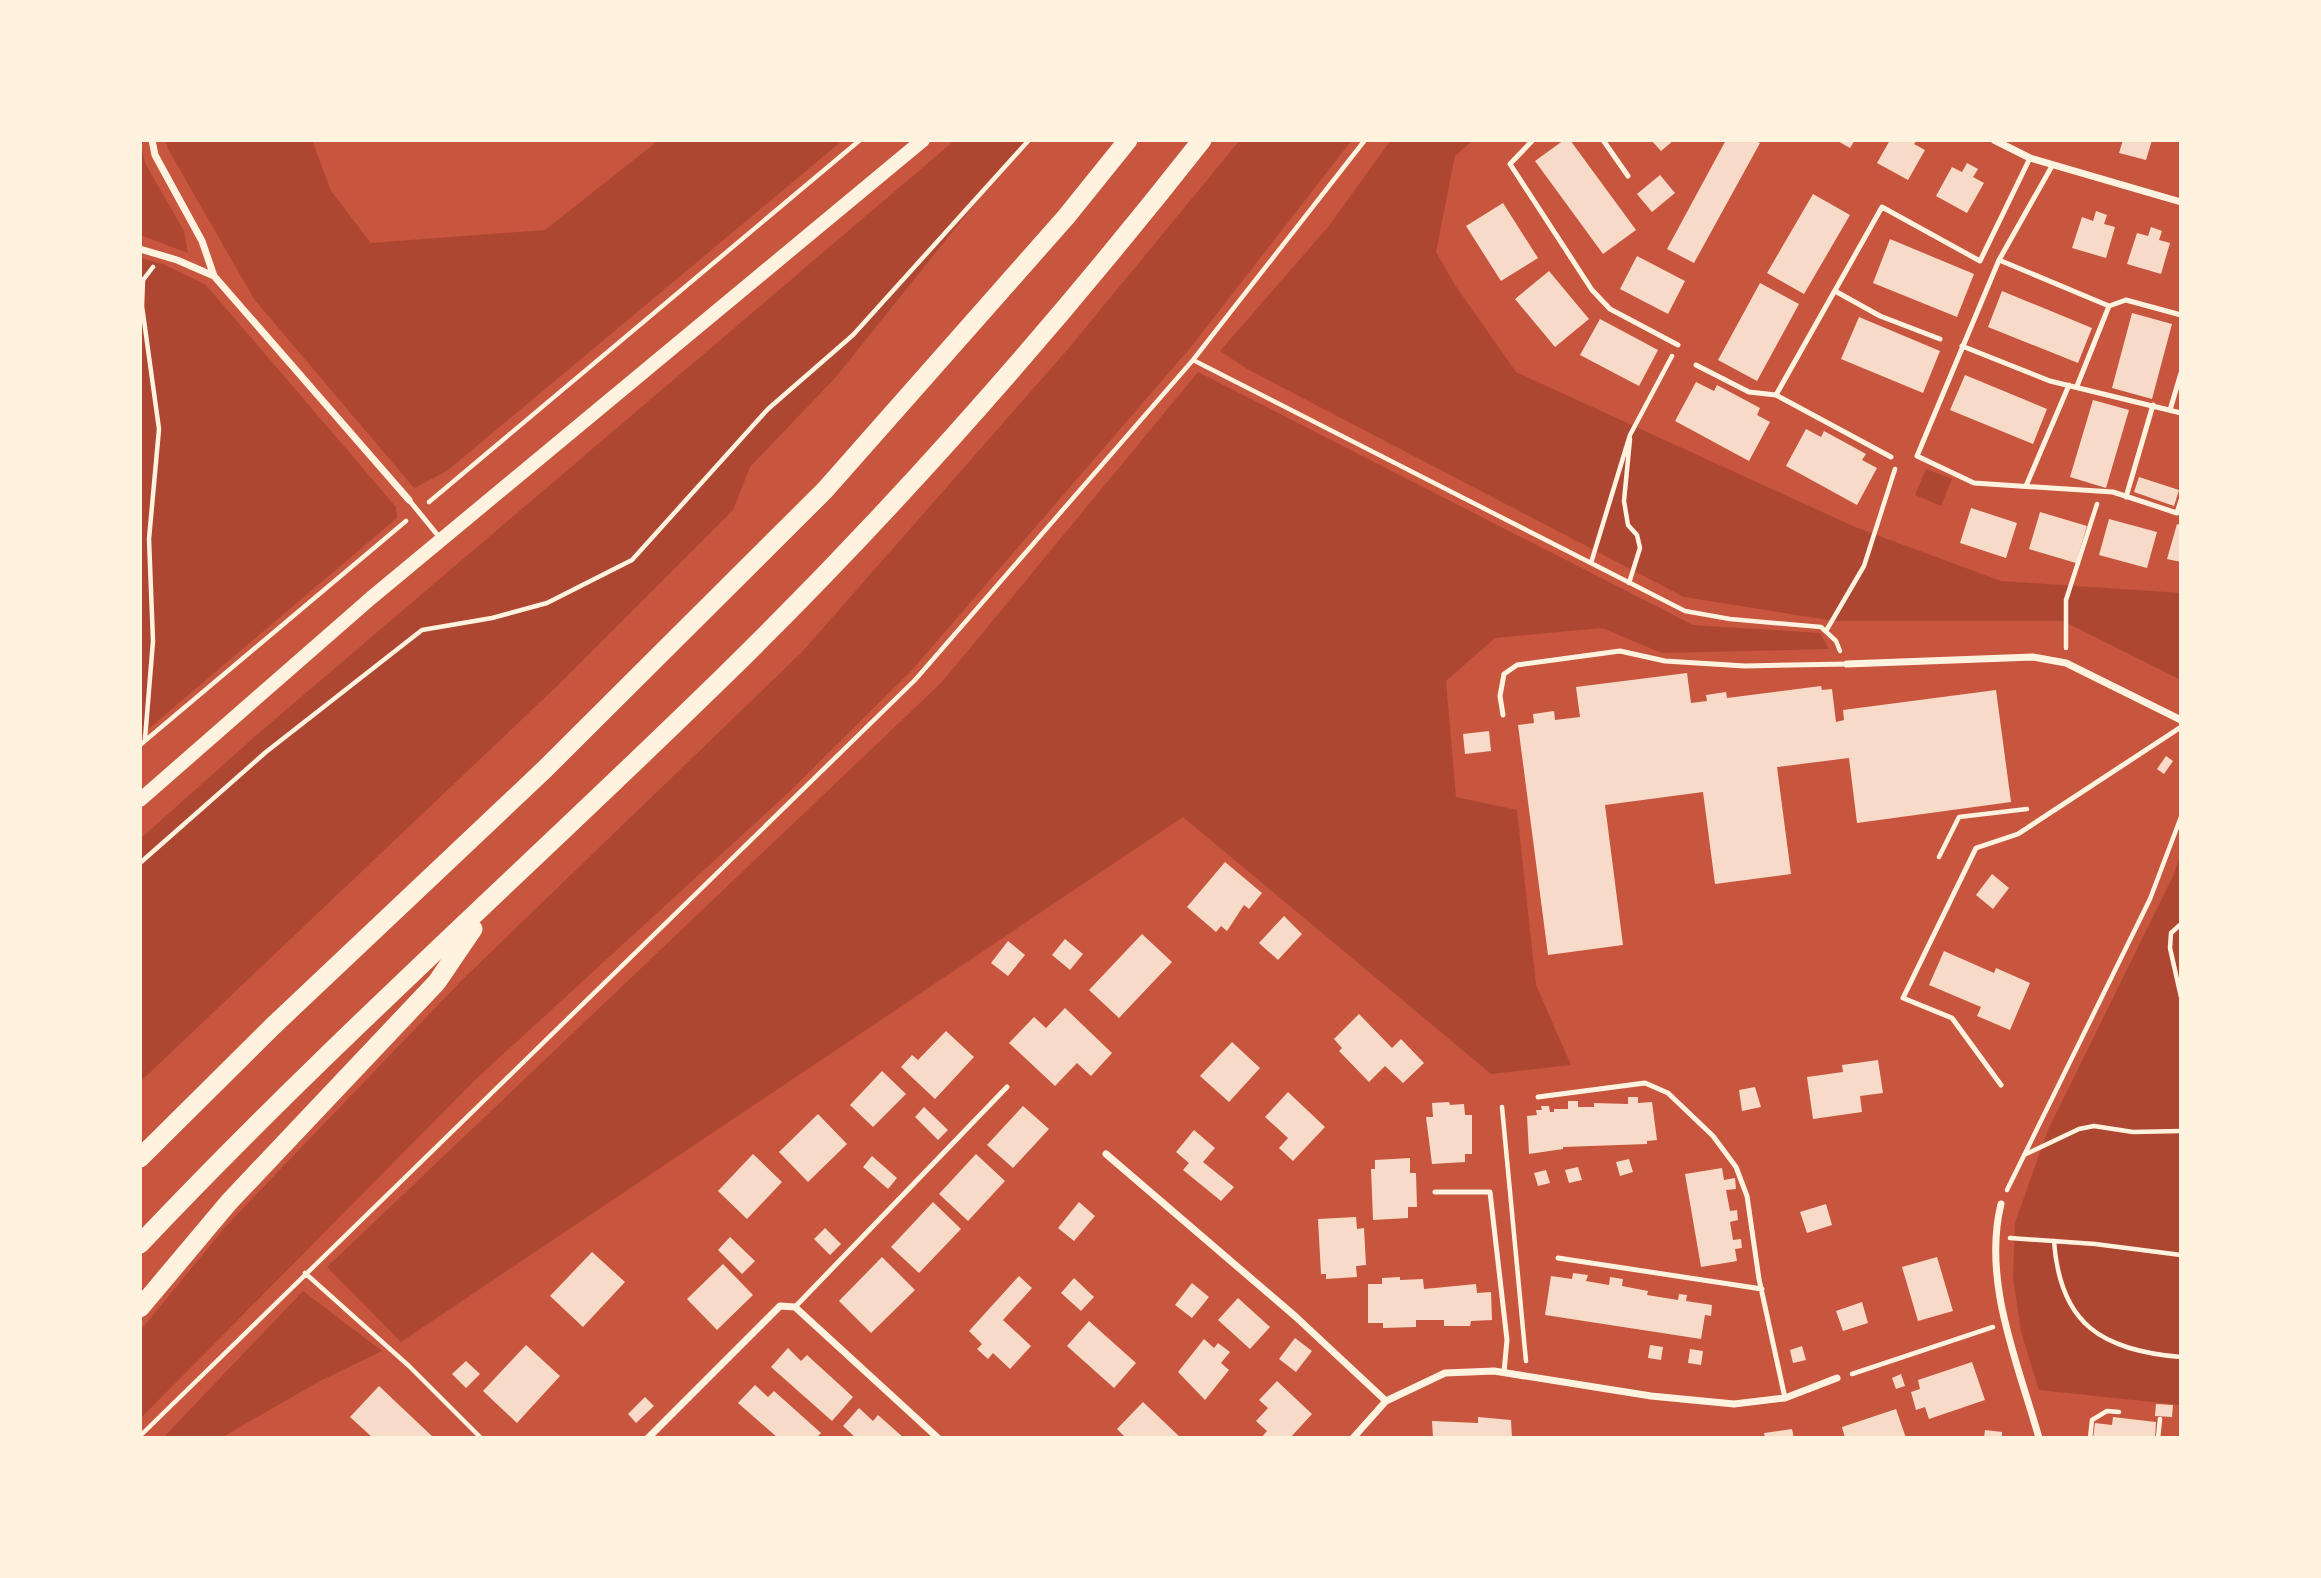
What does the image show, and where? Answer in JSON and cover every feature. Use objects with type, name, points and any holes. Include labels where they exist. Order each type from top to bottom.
[{"type":"highway","points":[[140,1158],[283,1016],[545,769],[825,490],[1066,217],[1128,140]]},
{"type":"highway","points":[[140,1244],[288,1094],[728,672],[922,474],[1110,256],[1202,140]]},
{"type":"highway","points":[[140,1308],[229,1202],[437,982],[498,894]]},
{"type":"main road","points":[[140,800],[441,540],[923,140]]},
{"type":"street","points":[[152,140],[155,155],[202,241],[214,276],[409,500]]},
{"type":"street","points":[[1994,140],[2052,166],[2181,202]]},
{"type":"street","points":[[140,250],[214,276]]},
{"type":"street","points":[[1847,664],[2033,657],[2066,663],[2181,720]]},
{"type":"street","points":[[1105,1154],[1296,1317],[1386,1401]]},
{"type":"street","points":[[2001,1204],[1994,1263],[2007,1322],[2039,1438]]},
{"type":"street","points":[[648,1438],[780,1306],[795,1307],[938,1438]]},
{"type":"street","points":[[1353,1438],[1386,1401],[1445,1373],[1504,1372],[1650,1396],[1720,1402],[1785,1398],[1837,1378]]},
{"type":"lane","points":[[1533,140],[1510,164],[1592,290],[1610,310],[1678,345]]},
{"type":"lane","points":[[1603,140],[1628,176]]},
{"type":"lane","points":[[1776,395],[1882,207],[1980,261],[2030,158]]},
{"type":"lane","points":[[2052,166],[1999,260],[1917,456],[1974,483],[2100,491],[2177,513],[2181,500]]},
{"type":"lane","points":[[1999,260],[2109,306],[2126,300],[2181,315]]},
{"type":"lane","points":[[1835,290],[1880,316],[1940,339]]},
{"type":"lane","points":[[2077,386],[2109,306]]},
{"type":"lane","points":[[1962,346],[2050,381],[2181,413]]},
{"type":"lane","points":[[1696,365],[1749,392],[1776,395],[1891,457]]},
{"type":"lane","points":[[2170,410],[2181,373]]},
{"type":"lane","points":[[2026,486],[2070,384]]},
{"type":"lane","points":[[2126,497],[2153,405]]},
{"type":"lane","points":[[409,500],[441,540]]},
{"type":"lane","points":[[1503,715],[1500,696],[1504,674],[1517,665],[1620,651],[1665,661],[1745,666],[1847,664]]},
{"type":"lane","points":[[2001,1086],[1952,1018],[1903,998],[1976,848],[2018,834],[2181,727]]},
{"type":"lane","points":[[1538,1097],[1645,1083],[1668,1093],[1713,1136],[1736,1167],[1746,1196],[1785,1398]]},
{"type":"lane","points":[[795,1307],[1007,1087]]},
{"type":"lane","points":[[1435,1192],[1490,1192],[1507,1340],[1504,1372]]},
{"type":"lane","points":[[1558,1258],[1762,1289]]},
{"type":"path","points":[[140,745],[860,140]]},
{"type":"path","points":[[140,863],[266,752],[422,630],[492,618],[547,603],[632,560],[768,409],[853,335],[1029,140]]},
{"type":"path","points":[[140,1436],[915,680],[1193,359],[1365,140]]},
{"type":"path","points":[[145,740],[153,641],[149,539],[159,429],[142,306],[143,280],[163,256]]},
{"type":"path","points":[[1591,564],[1630,435],[1678,345]]},
{"type":"path","points":[[1193,359],[1685,611],[1730,620],[1821,627],[1836,641],[1847,664]]},
{"type":"path","points":[[1629,583],[1640,548],[1637,534],[1628,525],[1624,501],[1630,435]]},
{"type":"path","points":[[1826,631],[1864,566],[1896,471],[1891,457]]},
{"type":"path","points":[[2066,663],[2066,600],[2100,491]]},
{"type":"path","points":[[1939,858],[1959,817],[2035,806]]},
{"type":"path","points":[[2001,1204],[2150,899],[2181,817]]},
{"type":"path","points":[[2181,923],[2172,933],[2170,948],[2181,997]]},
{"type":"path","points":[[1502,1107],[1527,1354],[1524,1375]]},
{"type":"path","points":[[2023,1156],[2079,1129],[2094,1126],[2133,1132],[2181,1131]]},
{"type":"path","points":[[1995,1238],[2054,1241],[2181,1255]]},
{"type":"path","points":[[2054,1241],[2056,1266],[2064,1294],[2089,1330],[2115,1345],[2181,1357]]},
{"type":"path","points":[[305,1273],[409,1366],[481,1438]]},
{"type":"path","points":[[1837,1378],[2007,1322]]},
{"type":"path","points":[[2090,1438],[2092,1420],[2107,1410],[2119,1412]]},
{"type":"path","points":[[2158,1438],[2160,1419]]},
{"type":"shaded area","points":[[140,140],[145,163],[184,231],[188,253],[140,235]]},
{"type":"shaded area","points":[[165,140],[312,140],[331,191],[371,243],[545,230],[659,140],[843,140],[447,471],[414,488],[254,299]]},
{"type":"shaded area","points":[[955,140],[1026,140],[835,378],[750,467],[733,510],[555,688],[140,1082],[140,839],[260,732]]},
{"type":"shaded area","points":[[1240,140],[1352,140],[1191,347],[912,670],[788,793],[476,1079],[140,1419],[140,1331],[227,1225],[462,980],[802,652],[1068,349]]},
{"type":"shaded area","points":[[1391,140],[1473,140],[1455,156],[1436,252],[1455,285],[1516,372],[1855,527],[2001,581],[2181,593],[2181,680],[2063,621],[1834,621],[1684,597],[1249,370],[1220,351],[1328,227]]},
{"type":"shaded area","points":[[140,258],[163,264],[206,285],[396,507],[397,518],[140,736]]},
{"type":"shaded area","points":[[1198,372],[1693,625],[1820,633],[1829,649],[1662,653],[1602,628],[1495,638],[1446,681],[1456,797],[1517,810],[1536,985],[1571,1065],[1491,1074],[1183,817],[401,1342],[327,1267],[942,682]]},
{"type":"shaded area","points":[[1926,469],[1952,479],[1941,506],[1915,495]]},
{"type":"shaded area","points":[[2181,853],[2181,1405],[2039,1390],[2021,1332],[2013,1277],[2015,1223],[2048,1130],[2173,876]]},
{"type":"shaded area","points":[[303,1291],[382,1351],[318,1382],[221,1438],[163,1438]]},
{"type":"building","points":[[1564,140],[1570,140],[1636,230],[1603,254],[1535,161]]},
{"type":"building","points":[[1651,140],[1674,140],[1661,151]]},
{"type":"building","points":[[1726,140],[1754,140],[1760,143],[1694,263],[1667,249]]},
{"type":"building","points":[[1836,140],[1855,140],[1850,148]]},
{"type":"building","points":[[1890,140],[1917,140],[1914,144],[1925,150],[1908,180],[1877,163]]},
{"type":"building","points":[[2123,140],[2152,140],[2146,160],[2119,153]]},
{"type":"building","points":[[1967,163],[1978,169],[1973,177],[1984,183],[1967,213],[1936,196],[1952,167],[1962,172]]},
{"type":"building","points":[[1660,175],[1675,193],[1652,212],[1637,194]]},
{"type":"building","points":[[1813,194],[1850,215],[1804,294],[1767,273]]},
{"type":"building","points":[[1503,203],[1538,258],[1501,281],[1466,226]]},
{"type":"building","points":[[2096,211],[2107,215],[2104,224],[2115,227],[2106,258],[2072,248],[2082,217],[2093,221]]},
{"type":"building","points":[[2151,227],[2162,231],[2159,240],[2170,243],[2161,274],[2127,264],[2137,233],[2148,236]]},
{"type":"building","points":[[1890,239],[1974,274],[1957,317],[1873,283]]},
{"type":"building","points":[[1637,256],[1685,281],[1668,314],[1620,289]]},
{"type":"building","points":[[1549,271],[1589,319],[1555,347],[1515,299]]},
{"type":"building","points":[[1760,283],[1799,304],[1757,381],[1718,360]]},
{"type":"building","points":[[2002,291],[2092,328],[2078,363],[1988,327]]},
{"type":"building","points":[[2132,313],[2172,324],[2152,399],[2112,388]]},
{"type":"building","points":[[1859,317],[1940,351],[1923,393],[1841,359]]},
{"type":"building","points":[[1600,319],[1658,350],[1639,386],[1580,355]]},
{"type":"building","points":[[1965,375],[2047,409],[2033,444],[1950,410]]},
{"type":"building","points":[[1696,382],[1714,391],[1717,385],[1760,408],[1757,415],[1770,422],[1749,461],[1675,421]]},
{"type":"building","points":[[2093,400],[2129,410],[2106,488],[2070,477]]},
{"type":"building","points":[[1806,429],[1821,437],[1824,431],[1857,449],[1866,454],[1862,460],[1877,468],[1857,505],[1786,466]]},
{"type":"building","points":[[2139,477],[2179,490],[2174,506],[2134,492]]},
{"type":"building","points":[[1971,508],[2017,523],[2006,558],[1960,543]]},
{"type":"building","points":[[2040,512],[2087,526],[2076,563],[2029,549]]},
{"type":"building","points":[[2109,519],[2157,532],[2147,568],[2099,555]]},
{"type":"building","points":[[2177,524],[2181,525],[2181,562],[2167,559]]},
{"type":"building","points":[[1687,673],[1691,703],[1707,701],[1706,695],[1726,692],[1727,698],[1821,686],[1822,690],[1832,689],[1836,722],[1844,720],[1843,710],[1996,690],[2011,802],[1857,823],[1849,758],[1777,767],[1791,874],[1715,884],[1703,792],[1605,805],[1623,945],[1548,955],[1518,725],[1534,723],[1533,714],[1554,711],[1555,720],[1580,717],[1576,687]]},
{"type":"building","points":[[1489,731],[1491,751],[1465,754],[1463,734]]},
{"type":"building","points":[[2166,756],[2173,761],[2164,774],[2157,769]]},
{"type":"building","points":[[1225,862],[1262,893],[1249,909],[1244,905],[1227,931],[1221,926],[1216,932],[1187,907]]},
{"type":"building","points":[[1992,874],[2009,888],[1993,909],[1976,895]]},
{"type":"building","points":[[1284,916],[1302,934],[1278,960],[1259,943]]},
{"type":"building","points":[[1142,934],[1172,962],[1119,1018],[1089,990]]},
{"type":"building","points":[[1065,939],[1083,954],[1070,970],[1052,955]]},
{"type":"building","points":[[1008,941],[1025,955],[1008,976],[991,963]]},
{"type":"building","points":[[1944,951],[1994,973],[1996,968],[2030,983],[2010,1030],[1977,1016],[1981,1007],[1929,985]]},
{"type":"building","points":[[1065,1008],[1112,1053],[1091,1076],[1077,1063],[1055,1086],[1009,1043],[1034,1017],[1046,1028]]},
{"type":"building","points":[[1359,1014],[1392,1048],[1401,1039],[1424,1063],[1403,1083],[1385,1066],[1369,1082],[1339,1051],[1342,1048],[1334,1039]]},
{"type":"building","points":[[946,1031],[974,1057],[935,1099],[901,1067],[912,1055],[918,1060]]},
{"type":"building","points":[[1232,1042],[1260,1068],[1229,1102],[1200,1076]]},
{"type":"building","points":[[1878,1060],[1883,1093],[1860,1096],[1862,1112],[1813,1119],[1807,1077],[1843,1072],[1842,1065]]},
{"type":"building","points":[[882,1071],[906,1094],[873,1127],[850,1105]]},
{"type":"building","points":[[1755,1087],[1761,1107],[1742,1111],[1739,1090]]},
{"type":"building","points":[[1288,1092],[1325,1127],[1293,1161],[1279,1148],[1288,1138],[1265,1117]]},
{"type":"building","points":[[1628,1097],[1638,1097],[1638,1103],[1652,1102],[1657,1140],[1647,1141],[1647,1144],[1563,1147],[1529,1154],[1527,1116],[1537,1115],[1536,1110],[1542,1110],[1541,1106],[1549,1106],[1550,1112],[1554,1112],[1554,1109],[1568,1109],[1568,1101],[1578,1101],[1578,1107],[1594,1107],[1594,1103],[1628,1104]]},
{"type":"building","points":[[1449,1102],[1450,1105],[1464,1104],[1465,1115],[1472,1115],[1472,1154],[1465,1154],[1465,1162],[1432,1164],[1426,1117],[1433,1117],[1432,1103]]},
{"type":"building","points":[[1023,1106],[1049,1129],[1013,1168],[987,1145]]},
{"type":"building","points":[[924,1107],[948,1130],[938,1140],[915,1117]]},
{"type":"building","points":[[818,1114],[847,1144],[808,1182],[779,1152]]},
{"type":"building","points":[[1194,1130],[1215,1148],[1203,1162],[1234,1187],[1221,1201],[1183,1170],[1189,1163],[1176,1152]]},
{"type":"building","points":[[753,1154],[782,1182],[747,1219],[718,1191]]},
{"type":"building","points":[[976,1154],[1005,1181],[968,1221],[939,1194]]},
{"type":"building","points":[[872,1156],[897,1178],[888,1189],[863,1167]]},
{"type":"building","points":[[1410,1158],[1410,1173],[1416,1173],[1417,1207],[1408,1207],[1408,1218],[1373,1220],[1371,1169],[1375,1169],[1375,1160]]},
{"type":"building","points":[[1629,1159],[1633,1172],[1620,1176],[1616,1162]]},
{"type":"building","points":[[1578,1167],[1582,1180],[1569,1183],[1565,1170]]},
{"type":"building","points":[[1722,1168],[1724,1180],[1735,1178],[1736,1189],[1726,1190],[1730,1211],[1737,1210],[1738,1220],[1730,1222],[1733,1240],[1741,1239],[1742,1248],[1735,1249],[1737,1261],[1701,1267],[1685,1174]]},
{"type":"building","points":[[1546,1170],[1550,1183],[1538,1186],[1534,1173]]},
{"type":"building","points":[[933,1202],[961,1229],[919,1273],[891,1247]]},
{"type":"building","points":[[1079,1202],[1095,1216],[1074,1241],[1058,1228]]},
{"type":"building","points":[[1826,1204],[1832,1225],[1807,1233],[1800,1212]]},
{"type":"building","points":[[1356,1217],[1357,1229],[1364,1228],[1366,1265],[1356,1266],[1357,1277],[1326,1279],[1326,1274],[1321,1274],[1318,1219]]},
{"type":"building","points":[[825,1228],[841,1244],[830,1255],[814,1239]]},
{"type":"building","points":[[730,1237],[755,1261],[742,1274],[718,1250]]},
{"type":"building","points":[[592,1252],[625,1282],[583,1327],[550,1296]]},
{"type":"building","points":[[882,1257],[915,1290],[871,1333],[839,1301]]},
{"type":"building","points":[[1937,1257],[1953,1311],[1918,1321],[1902,1267]]},
{"type":"building","points":[[723,1264],[753,1295],[717,1330],[687,1299]]},
{"type":"building","points":[[1573,1273],[1588,1275],[1586,1281],[1609,1285],[1610,1277],[1623,1279],[1622,1286],[1648,1291],[1647,1295],[1678,1300],[1679,1294],[1687,1295],[1686,1301],[1712,1305],[1711,1316],[1705,1315],[1701,1339],[1545,1315],[1551,1276],[1572,1279]]},
{"type":"building","points":[[1019,1276],[1032,1288],[1003,1320],[1031,1346],[1010,1369],[993,1353],[988,1359],[977,1349],[982,1344],[969,1331]]},
{"type":"building","points":[[1400,1277],[1400,1280],[1423,1279],[1424,1289],[1476,1284],[1477,1293],[1491,1292],[1492,1320],[1471,1321],[1470,1326],[1444,1326],[1444,1320],[1416,1320],[1416,1327],[1383,1328],[1383,1323],[1368,1323],[1368,1284],[1382,1284],[1382,1278]]},
{"type":"building","points":[[1074,1278],[1094,1297],[1081,1311],[1061,1293]]},
{"type":"building","points":[[1192,1283],[1209,1297],[1192,1318],[1175,1305]]},
{"type":"building","points":[[1238,1298],[1270,1327],[1250,1349],[1218,1320]]},
{"type":"building","points":[[1862,1302],[1868,1323],[1843,1331],[1836,1311]]},
{"type":"building","points":[[1089,1321],[1136,1363],[1114,1388],[1067,1346]]},
{"type":"building","points":[[1295,1338],[1312,1351],[1296,1372],[1279,1359]]},
{"type":"building","points":[[1204,1339],[1214,1348],[1218,1343],[1230,1352],[1221,1363],[1229,1370],[1205,1400],[1178,1372]]},
{"type":"building","points":[[526,1345],[560,1376],[517,1423],[483,1391]]},
{"type":"building","points":[[1650,1345],[1663,1347],[1661,1360],[1648,1358]]},
{"type":"building","points":[[1802,1346],[1806,1360],[1793,1363],[1790,1350]]},
{"type":"building","points":[[788,1348],[801,1361],[807,1355],[853,1397],[832,1421],[771,1367]]},
{"type":"building","points":[[1690,1349],[1703,1351],[1701,1365],[1688,1363]]},
{"type":"building","points":[[466,1361],[480,1374],[466,1388],[452,1374]]},
{"type":"building","points":[[1972,1362],[1985,1400],[1929,1419],[1925,1407],[1916,1410],[1911,1392],[1920,1389],[1918,1380]]},
{"type":"building","points":[[1901,1374],[1905,1386],[1896,1389],[1892,1378]]},
{"type":"building","points":[[1277,1381],[1312,1414],[1290,1438],[1261,1438],[1267,1431],[1256,1421],[1268,1408],[1259,1400]]},
{"type":"building","points":[[755,1385],[768,1397],[774,1391],[821,1433],[816,1438],[778,1438],[738,1403]]},
{"type":"building","points":[[379,1386],[434,1438],[373,1438],[350,1417]]},
{"type":"building","points":[[645,1397],[654,1406],[636,1423],[628,1414]]},
{"type":"building","points":[[1143,1402],[1181,1438],[1126,1438],[1117,1429]]},
{"type":"building","points":[[2156,1404],[2173,1405],[2172,1417],[2155,1416]]},
{"type":"building","points":[[859,1408],[873,1421],[878,1415],[904,1438],[856,1438],[843,1426]]},
{"type":"building","points":[[1896,1409],[1906,1438],[1845,1438],[1842,1427]]},
{"type":"building","points":[[1478,1417],[1511,1420],[1512,1438],[1433,1438],[1432,1421],[1478,1423]]},
{"type":"building","points":[[2113,1417],[2156,1422],[2155,1438],[2093,1438],[2095,1423],[2112,1425]]},
{"type":"building","points":[[1792,1429],[1794,1438],[1765,1438],[1764,1433]]},
{"type":"building","points":[[1985,1430],[2002,1432],[2002,1438],[1984,1438]]}]
